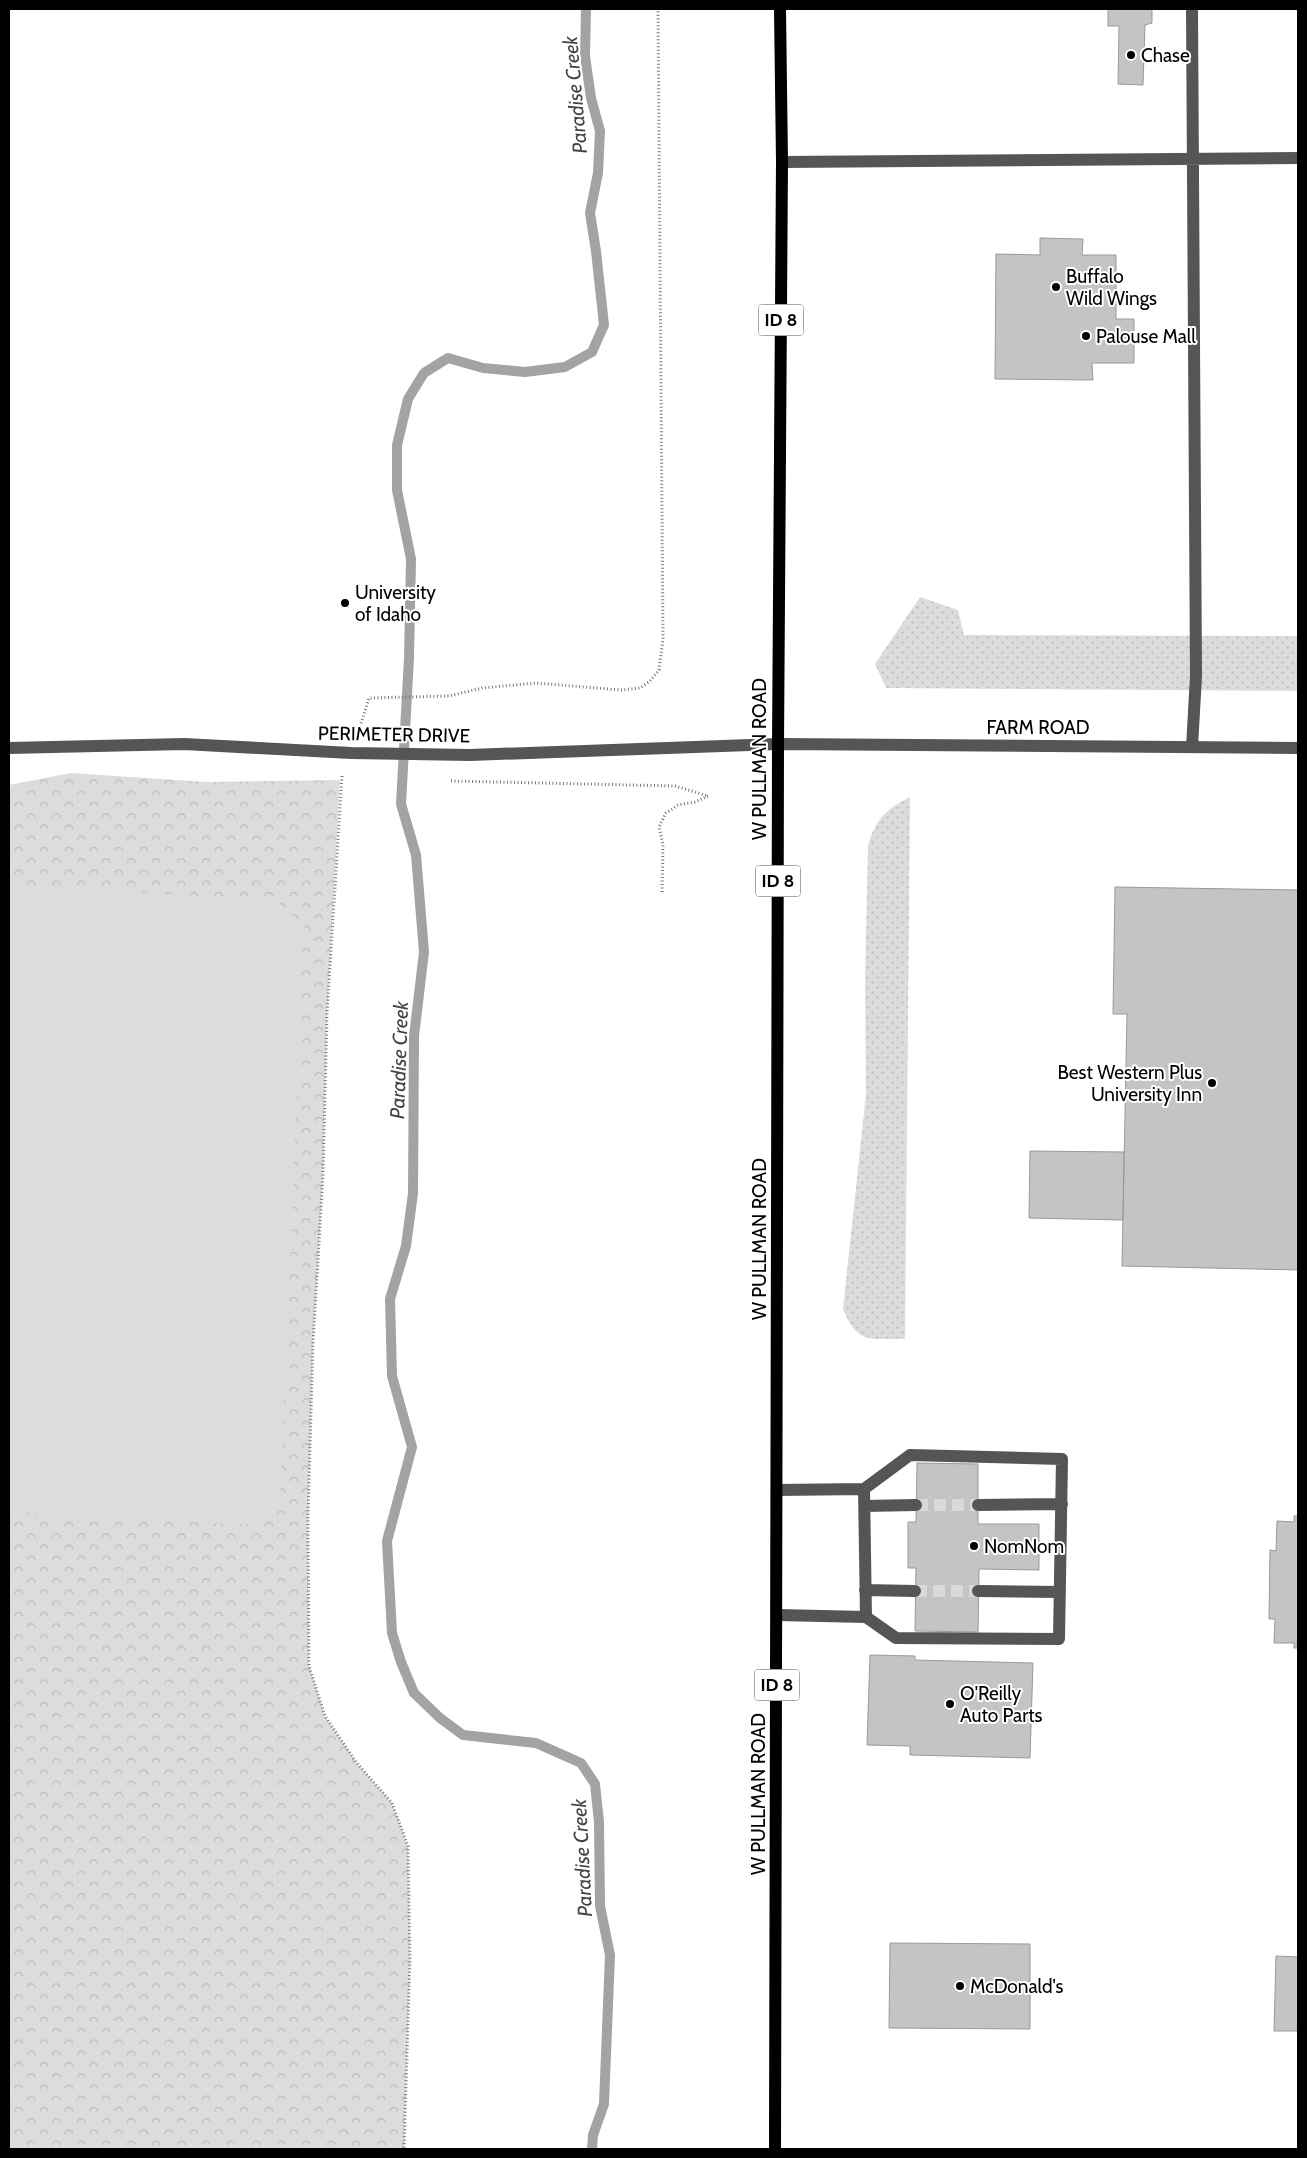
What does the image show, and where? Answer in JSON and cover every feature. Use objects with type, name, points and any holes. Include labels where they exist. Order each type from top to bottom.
[{"type":"main road","name":"ID 8","points":[[780,9],[782,162]]},
{"type":"main road","name":"W PULLMAN ROAD","points":[[775,2149],[778,744],[782,162]]},
{"type":"street","points":[[1192,9],[1196,676],[1192,747]]},
{"type":"street","points":[[782,162],[1298,158]]},
{"type":"street","name":"PERIMETER DRIVE","points":[[10,747],[184,744],[351,753],[470,755],[778,744]]},
{"type":"street","name":"FARM ROAD","points":[[778,744],[1298,748]]},
{"type":"street","points":[[777,1490],[864,1490],[910,1455],[1062,1459],[1059,1639],[896,1638],[866,1617],[777,1616]]},
{"type":"street","points":[[864,1490],[866,1617]]},
{"type":"street","points":[[865,1506],[916,1504]]},
{"type":"street","points":[[978,1505],[1062,1504]]},
{"type":"street","points":[[866,1590],[915,1591]]},
{"type":"street","points":[[978,1591],[1060,1592]]},
{"type":"path","points":[[364,712],[369,698],[449,696],[482,688],[536,683],[621,690],[640,688],[650,681],[659,670],[663,639],[658,9]]},
{"type":"path","points":[[340,780],[327,1014],[323,1176],[313,1343],[308,1519],[310,1666],[325,1716],[356,1762],[392,1803],[408,1846],[410,1960],[404,2149]]},
{"type":"path","points":[[456,782],[675,786],[708,796],[695,802],[678,805],[666,812],[662,820],[659,827],[663,845],[662,892]]},
{"type":"green space","points":[[920,597],[958,610],[964,635],[1298,636],[1298,691],[886,688],[875,664]]},
{"type":"green space","points":[[71,773],[206,782],[340,780],[327,1014],[323,1176],[313,1343],[308,1519],[309,1665],[325,1716],[356,1762],[392,1803],[408,1846],[410,1960],[404,2149],[9,2149],[9,785]]},
{"type":"green space","points":[[910,797],[905,1339],[874,1339],[867,1338],[854,1329],[843,1309],[866,1094],[865,981],[868,846],[874,829],[883,816],[894,806]]},
{"type":"green space","points":[[9,885],[277,901],[304,927],[280,1501],[246,1525],[9,1512]]},
{"type":"building","name":"Chase","points":[[1108,9],[1152,9],[1152,23],[1145,25],[1143,85],[1118,84],[1119,26],[1108,26]]},
{"type":"building","name":"Buffalo Wild Wings","points":[[1040,238],[1083,239],[1082,255],[1116,255],[1116,319],[1134,319],[1134,363],[1092,363],[1093,380],[995,379],[996,254],[1040,255]]},
{"type":"building","name":"Best Western Plus University Inn","points":[[1115,887],[1298,890],[1298,1270],[1122,1266],[1127,1014],[1113,1014]]},
{"type":"building","points":[[1030,1151],[1124,1152],[1123,1220],[1029,1218]]},
{"type":"building","name":"NomNom","points":[[917,1463],[978,1464],[978,1524],[1039,1524],[1039,1570],[979,1569],[978,1632],[915,1631],[916,1568],[908,1568],[908,1522],[916,1522]]},
{"type":"building","points":[[1294,1516],[1298,1516],[1298,1648],[1294,1648],[1294,1643],[1274,1643],[1275,1619],[1269,1619],[1270,1550],[1276,1551],[1277,1521],[1294,1522]]},
{"type":"building","name":"O'Reilly Auto Parts","points":[[870,1655],[915,1656],[915,1660],[1033,1663],[1030,1758],[910,1755],[910,1746],[867,1745]]},
{"type":"building","name":"McDonald's","points":[[890,1943],[1030,1944],[1030,2029],[889,2028]]},
{"type":"building","points":[[1276,1956],[1298,1957],[1298,2031],[1274,2031]]},
{"type":"waterway","name":"Paradise Creek","points":[[586,9],[585,56],[591,98],[600,131],[598,173],[590,213],[604,325],[592,352],[565,367],[525,372],[483,368],[448,358],[424,373],[408,399],[397,445],[397,490],[411,559],[409,658],[401,804],[416,855],[424,952],[414,1036],[413,1193],[406,1246],[390,1299],[392,1376],[412,1447],[387,1541],[392,1633],[401,1662],[414,1693],[440,1718],[463,1735],[536,1743],[581,1763],[595,1784],[599,1822],[600,1906],[610,1955],[604,2104],[593,2135],[592,2149]]},
{"type":"tunnel","points":[[916,1505],[978,1505]]},
{"type":"tunnel","points":[[915,1591],[978,1591]]},
{"type":"place","name":"Chase","points":[[1131,55]]},
{"type":"place","name":"Buffalo Wild Wings","points":[[1056,287]]},
{"type":"place","name":"Palouse Mall","points":[[1086,336]]},
{"type":"place","name":"University of Idaho","points":[[345,603]]},
{"type":"place","name":"Best Western Plus University Inn","points":[[1212,1083]]},
{"type":"place","name":"NomNom","points":[[974,1546]]},
{"type":"place","name":"O'Reilly Auto Parts","points":[[950,1704]]},
{"type":"place","name":"McDonald's","points":[[960,1986]]}]
